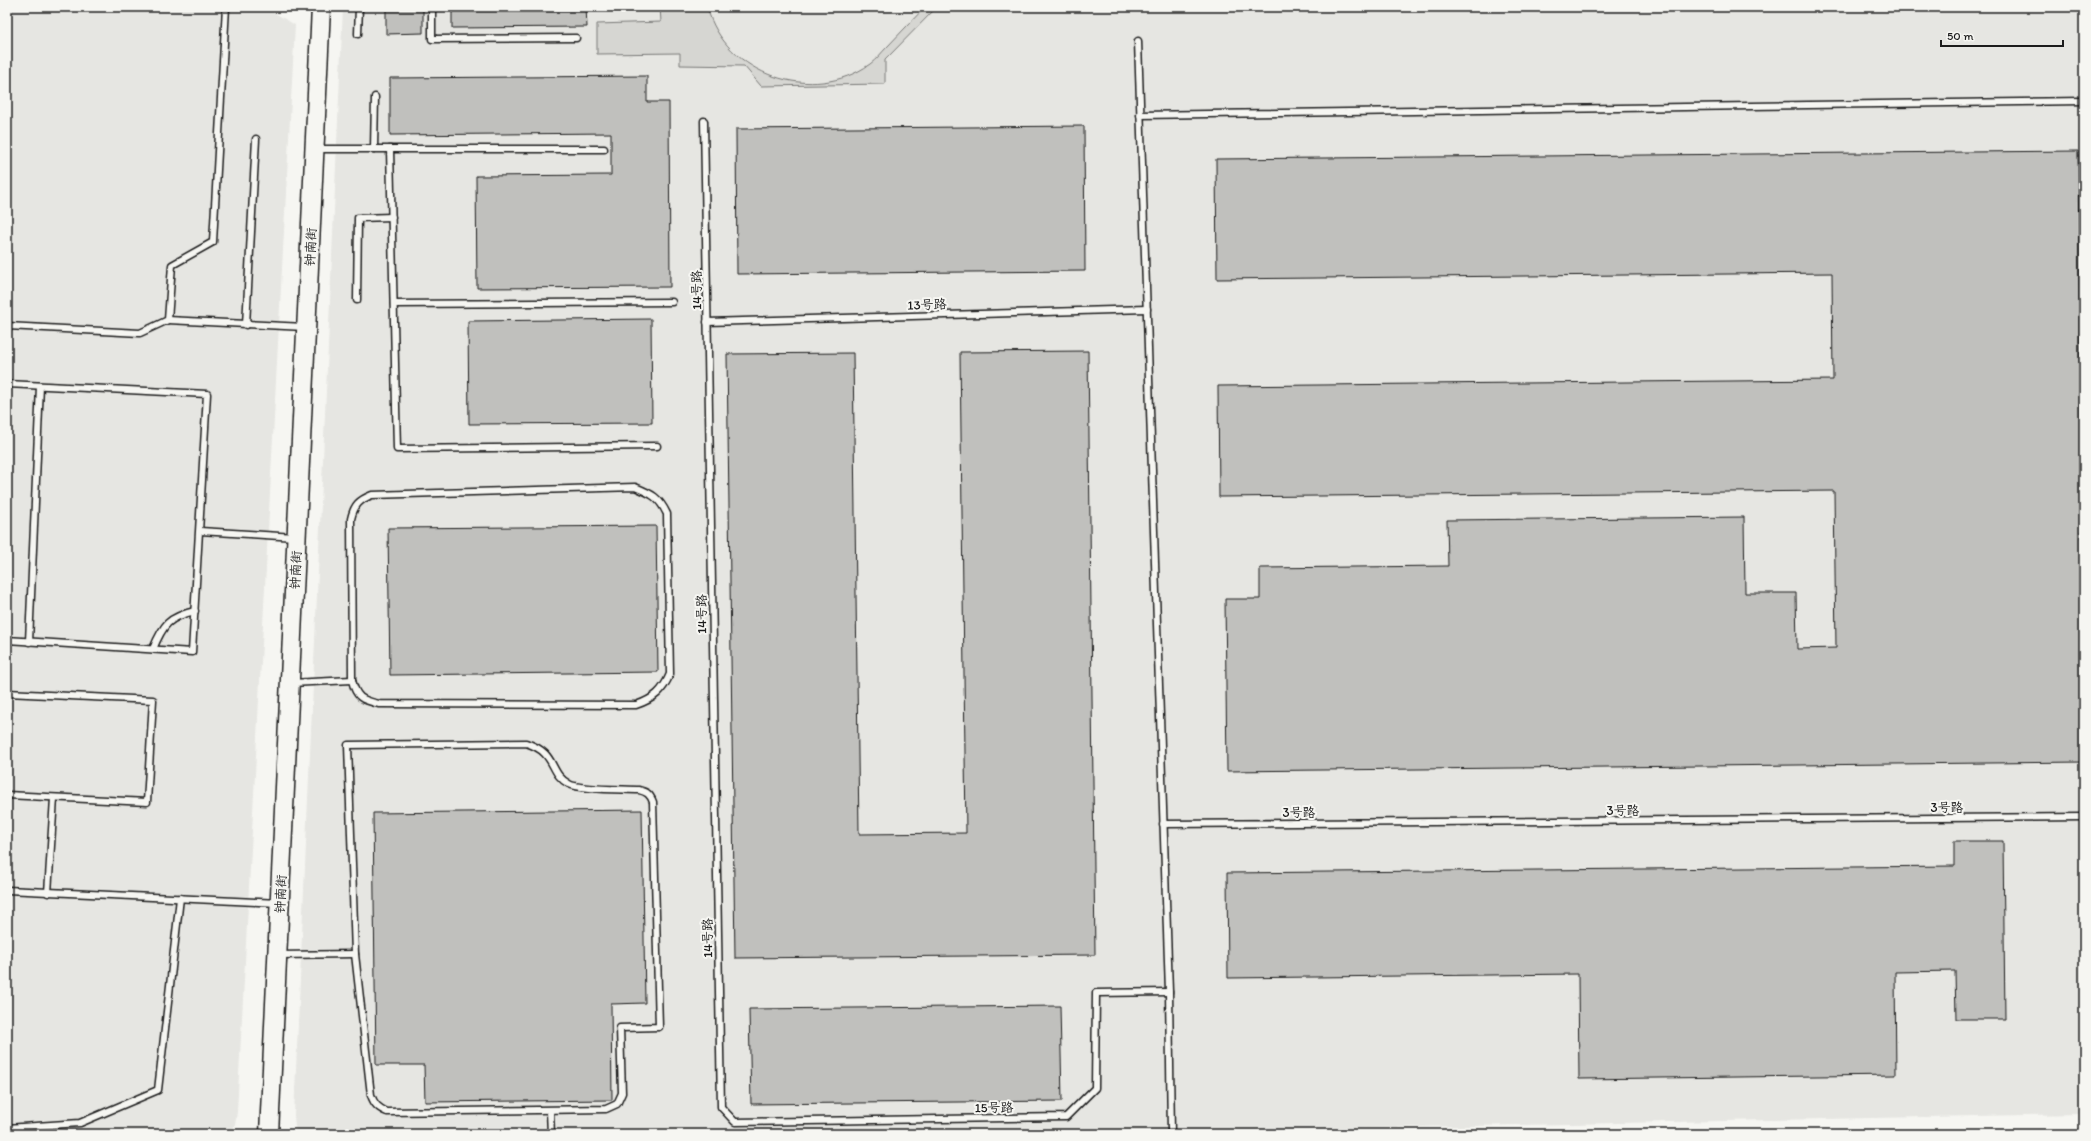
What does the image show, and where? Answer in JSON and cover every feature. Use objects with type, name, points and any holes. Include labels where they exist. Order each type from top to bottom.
[{"type":"street","name":"钟南街","points":[[269,1134],[321,7]]},
{"type":"lane","points":[[168,320],[172,264],[213,242],[226,7]]},
{"type":"lane","points":[[358,34],[359,7]]},
{"type":"lane","points":[[432,7],[432,39],[576,38]]},
{"type":"lane","points":[[1138,41],[1163,824],[1171,1134]]},
{"type":"lane","points":[[374,149],[375,97]]},
{"type":"lane","points":[[1140,115],[2084,100]]},
{"type":"lane","name":"14号路","points":[[704,121],[721,1107]]},
{"type":"lane","points":[[246,324],[256,139]]},
{"type":"lane","points":[[315,149],[604,149]]},
{"type":"lane","points":[[390,150],[397,449],[657,446]]},
{"type":"lane","points":[[357,300],[358,218],[392,217]]},
{"type":"lane","points":[[394,304],[672,302]]},
{"type":"lane","name":"13号路","points":[[707,322],[1147,309]]},
{"type":"lane","points":[[7,326],[140,333],[168,320],[306,328]]},
{"type":"lane","points":[[7,384],[207,394],[192,652],[7,640]]},
{"type":"lane","points":[[28,642],[40,386]]},
{"type":"lane","points":[[635,487],[650,493],[661,501],[667,514],[670,674],[664,688],[651,700],[636,705],[380,704],[365,700],[355,693],[352,680],[351,519],[354,507],[361,499],[372,494],[635,487]]},
{"type":"lane","points":[[200,531],[296,537]]},
{"type":"lane","points":[[153,649],[167,623],[179,614],[194,611]]},
{"type":"lane","points":[[290,682],[352,680]]},
{"type":"lane","points":[[7,693],[153,700],[147,802],[7,795]]},
{"type":"lane","points":[[526,743],[539,747],[548,756],[560,778],[569,785],[647,792],[653,802],[658,1027],[620,1028],[622,1093],[617,1104],[606,1109],[550,1111],[387,1112],[379,1108],[374,1103],[371,1095],[355,954],[348,745],[526,743]]},
{"type":"lane","points":[[48,893],[54,798]]},
{"type":"lane","name":"3号路","points":[[1163,824],[2084,817]]},
{"type":"lane","points":[[7,890],[279,903]]},
{"type":"lane","points":[[7,1128],[80,1123],[158,1090],[180,898]]},
{"type":"lane","points":[[277,955],[355,954]]},
{"type":"lane","name":"15号路","points":[[721,1107],[735,1122],[1066,1117],[1095,1088],[1096,993],[1168,992]]},
{"type":"lane","points":[[550,1111],[551,1134]]},
{"type":"path","points":[[1994,1134],[2084,1132]]},
{"type":"shaded area","points":[[7,7],[268,7],[268,9],[295,25],[237,1112],[235,1125],[230,1134],[7,1134]]},
{"type":"shaded area","points":[[343,7],[2084,7],[2084,1114],[1054,1134],[299,1134],[295,1128],[294,1115]]},
{"type":"shaded area","points":[[660,7],[707,7],[717,31],[732,50],[751,66],[774,76],[798,82],[823,82],[847,76],[870,64],[925,7],[937,7],[885,60],[885,84],[761,86],[744,66],[680,65],[680,53],[597,54],[597,24],[661,22]]},
{"type":"building","points":[[386,7],[423,7],[423,33],[386,34]]},
{"type":"building","points":[[452,7],[586,7],[587,27],[452,28]]},
{"type":"building","points":[[647,76],[647,102],[669,102],[670,287],[477,288],[476,176],[611,175],[611,133],[390,135],[390,78]]},
{"type":"building","points":[[1084,126],[1085,271],[737,274],[736,129]]},
{"type":"building","points":[[2078,151],[2084,762],[1227,771],[1225,599],[1260,599],[1260,568],[1448,566],[1447,520],[1744,517],[1745,593],[1796,593],[1797,649],[1836,648],[1834,491],[1219,497],[1218,386],[1833,380],[1832,273],[1217,279],[1216,159]]},
{"type":"building","points":[[651,319],[652,423],[469,424],[468,321]]},
{"type":"building","points":[[1088,351],[1095,955],[735,958],[727,354],[853,353],[859,834],[966,833],[960,352]]},
{"type":"building","points":[[656,526],[658,672],[390,675],[388,528]]},
{"type":"building","points":[[642,810],[645,1003],[611,1004],[612,1100],[425,1102],[424,1065],[376,1065],[373,813]]},
{"type":"building","points":[[1954,841],[2003,841],[2005,1019],[1956,1019],[1955,971],[1895,972],[1896,1075],[1579,1079],[1578,974],[1228,978],[1227,873],[1954,866]]},
{"type":"building","points":[[1060,1006],[1062,1101],[751,1104],[749,1009]]}]
